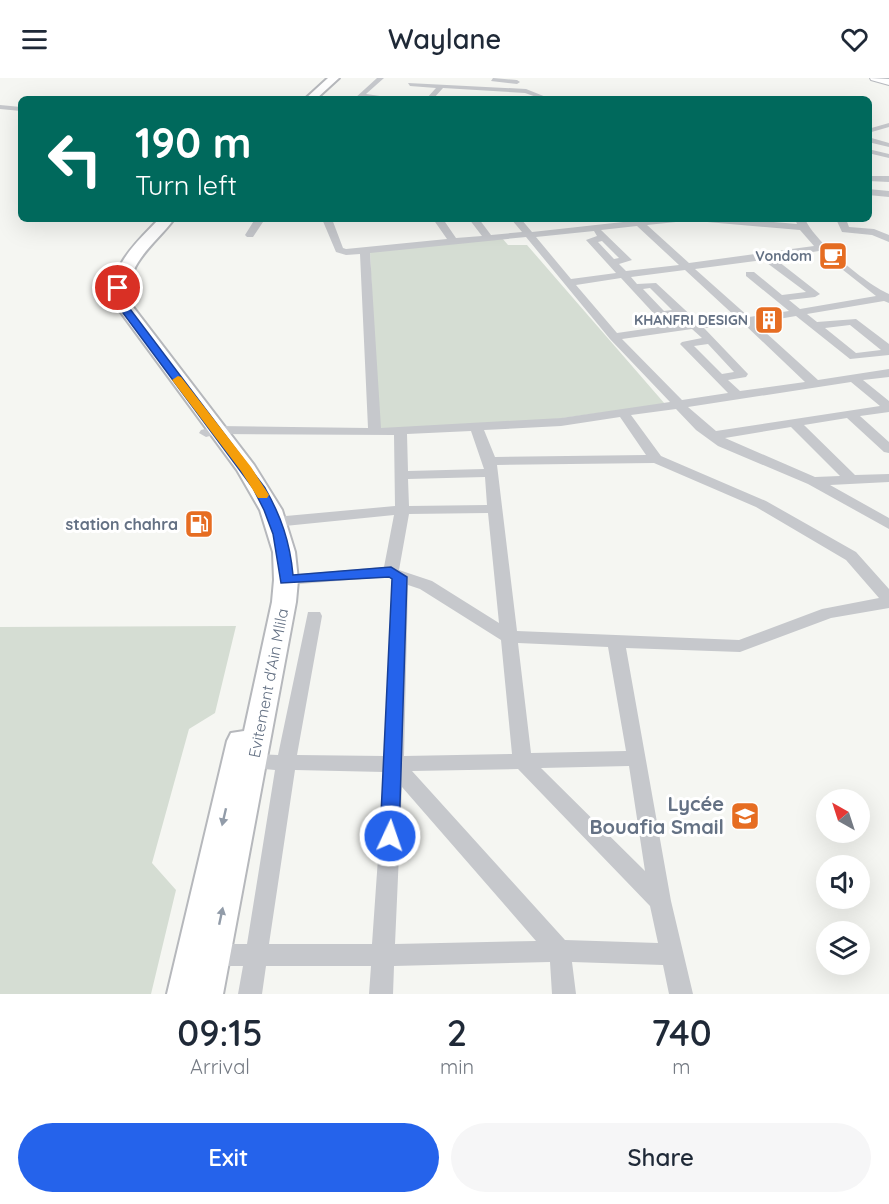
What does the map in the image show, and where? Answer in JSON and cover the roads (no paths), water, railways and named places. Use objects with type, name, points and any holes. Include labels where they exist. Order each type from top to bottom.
[{"type":"highway","points":[[308,96],[328,78]]},
{"type":"highway","points":[[313,96],[334,78]]},
{"type":"highway","name":"Evitement d'Ain Mlila","points":[[156,222],[117,269],[110,290],[111,298],[136,340],[259,488],[275,522],[284,552],[286,580],[284,602],[205,994]]},
{"type":"highway","name":"Evitement d'Ain Mlila","points":[[164,222],[127,267],[120,281],[120,295],[131,318],[211,431],[252,497],[260,515],[272,563],[271,592],[261,651],[185,994]]},
{"type":"main road","points":[[874,78],[889,82]]},
{"type":"street","points":[[361,96],[381,78]]},
{"type":"street","points":[[482,79],[518,80]]},
{"type":"street","points":[[506,96],[518,80]]},
{"type":"street","points":[[400,96],[412,81],[442,86],[526,92],[534,96]]},
{"type":"street","points":[[432,96],[442,86]]},
{"type":"street","points":[[469,96],[475,89]]},
{"type":"street","points":[[0,107],[18,110]]},
{"type":"street","points":[[872,131],[889,125]]},
{"type":"street","points":[[872,133],[889,138]]},
{"type":"street","points":[[872,140],[889,145]]},
{"type":"street","points":[[872,152],[889,157]]},
{"type":"street","points":[[872,178],[889,179]]},
{"type":"street","points":[[872,192],[889,194]]},
{"type":"street","points":[[250,235],[258,222]]},
{"type":"street","points":[[328,222],[339,250],[365,251],[594,228],[632,222]]},
{"type":"street","points":[[440,222],[453,241]]},
{"type":"street","points":[[476,222],[488,238]]},
{"type":"street","points":[[519,222],[614,337],[712,436],[736,449],[813,482],[885,520]]},
{"type":"street","points":[[588,222],[605,238],[591,240],[613,262],[621,274],[635,287],[652,285],[711,340],[741,374],[719,378]]},
{"type":"street","points":[[639,222],[816,385]]},
{"type":"street","points":[[769,222],[801,223],[820,248],[889,299]]},
{"type":"street","points":[[842,222],[845,230],[874,232],[889,239]]},
{"type":"street","points":[[567,283],[621,274],[767,258],[820,248]]},
{"type":"street","points":[[365,251],[375,432]]},
{"type":"street","points":[[767,258],[815,294],[780,298]]},
{"type":"street","points":[[736,262],[854,357],[889,351]]},
{"type":"street","points":[[750,274],[783,269]]},
{"type":"street","points":[[614,337],[694,325],[746,321],[889,299]]},
{"type":"street","points":[[814,326],[852,321],[889,351]]},
{"type":"street","points":[[711,340],[687,344],[739,397]]},
{"type":"street","points":[[211,431],[375,432],[561,422],[682,406],[889,373]]},
{"type":"street","points":[[854,379],[889,408]]},
{"type":"street","points":[[712,436],[889,408]]},
{"type":"street","points":[[624,414],[656,459]]},
{"type":"street","points":[[850,414],[888,446]]},
{"type":"street","points":[[793,422],[852,480]]},
{"type":"street","points":[[476,426],[491,467],[522,760],[660,901]]},
{"type":"street","points":[[381,994],[394,764],[396,575],[402,510],[400,430]]},
{"type":"street","points":[[286,580],[396,575],[426,585],[509,637],[616,642],[740,646],[828,613],[889,600],[851,556],[761,504],[656,459],[491,467],[402,475]]},
{"type":"street","points":[[813,482],[889,478]]},
{"type":"street","points":[[275,522],[402,510],[496,509]]},
{"type":"street","points":[[250,994],[286,764],[314,616]]},
{"type":"street","points":[[616,642],[660,901],[681,994]]},
{"type":"street","points":[[252,762],[394,764],[637,758]]},
{"type":"street","points":[[394,764],[560,951],[564,994]]},
{"type":"street","points":[[213,956],[560,951],[673,954]]},
{"type":"place","name":"Vondom","points":[[833,256]]},
{"type":"place","name":"KHANFRI DESIGN","points":[[769,320]]},
{"type":"place","name":"station chahra","points":[[199,524]]},
{"type":"place","name":"Lycée Bouafia Smail","points":[[745,816]]}]
